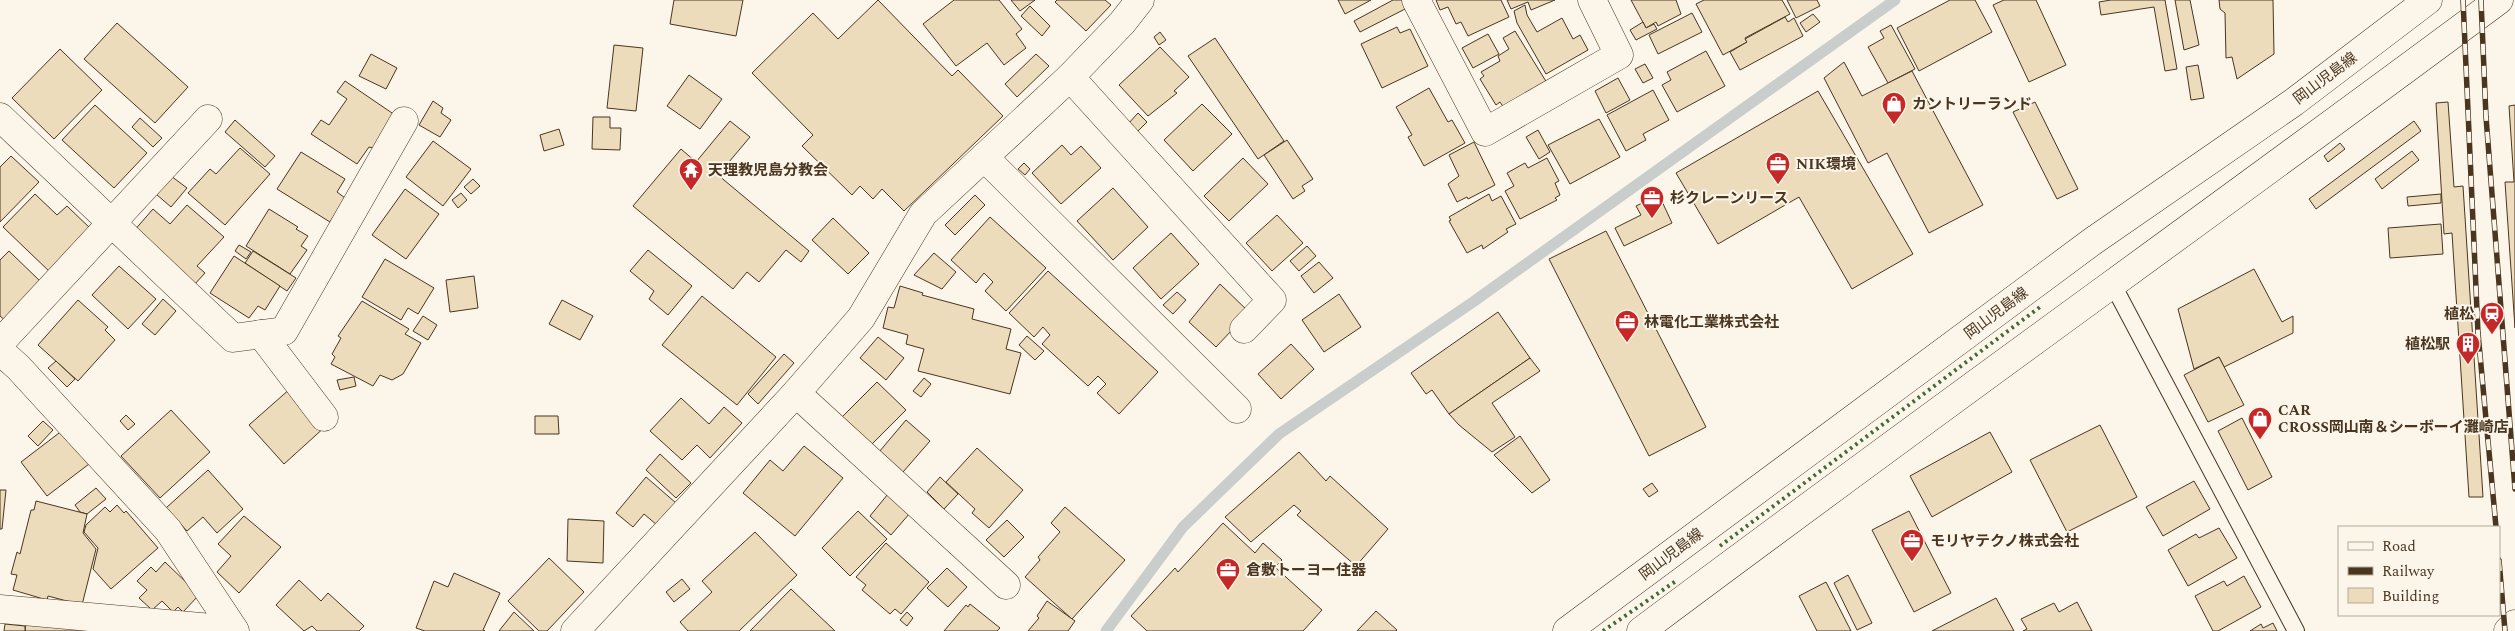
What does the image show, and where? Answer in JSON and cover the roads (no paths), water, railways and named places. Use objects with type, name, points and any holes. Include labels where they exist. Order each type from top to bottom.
[{"type":"street","points":[[575,631],[796,393],[861,318],[923,214],[1070,77],[1122,23],[1140,0]]},
{"type":"street","points":[[1416,0],[1485,132],[1619,55],[1592,0]]},
{"type":"street","name":"岡山児島線","points":[[1567,631],[2093,241],[2294,102],[2428,0]]},
{"type":"street","points":[[1641,631],[2112,283],[2328,128],[2499,0]]},
{"type":"street","points":[[1070,77],[1272,300],[1244,329]]},
{"type":"street","points":[[0,117],[233,338],[284,331],[404,121]]},
{"type":"street","points":[[0,343],[208,118]]},
{"type":"street","points":[[984,157],[1238,408]]},
{"type":"street","points":[[260,334],[324,417]]},
{"type":"street","points":[[0,351],[18,367],[168,530],[234,631]]},
{"type":"street","points":[[796,393],[1006,585]]},
{"type":"street","points":[[1684,544],[1710,579]]},
{"type":"street","points":[[0,609],[234,631]]},
{"type":"street","points":[[2508,631],[2515,624]]},
{"type":"lane","points":[[2112,283],[2296,631]]},
{"type":"waterway","points":[[1106,631],[1183,527],[1279,434],[1473,302],[1895,0]]},
{"type":"railway","points":[[2463,0],[2478,333],[2496,526]]},
{"type":"railway","points":[[2481,0],[2486,117],[2515,489]]},
{"type":"railway","points":[[2500,572],[2505,631]]},
{"type":"place","name":"カントリーランド","points":[[1894,125]]},
{"type":"place","name":"NIK環境","points":[[1778,185]]},
{"type":"place","name":"天理教児島分教会","points":[[691,191]]},
{"type":"place","name":"杉クレーンリース","points":[[1652,219]]},
{"type":"place","name":"植松","points":[[2492,335]]},
{"type":"place","name":"林電化工業株式会社","points":[[1627,343]]},
{"type":"place","name":"植松駅","points":[[2468,365]]},
{"type":"place","name":"CAR CROSS岡山南＆シーボーイ灘崎店","points":[[2260,440]]},
{"type":"place","name":"モリヤテクノ株式会社","points":[[1912,562]]},
{"type":"place","name":"倉敷トーヨー住器","points":[[1228,591]]}]
